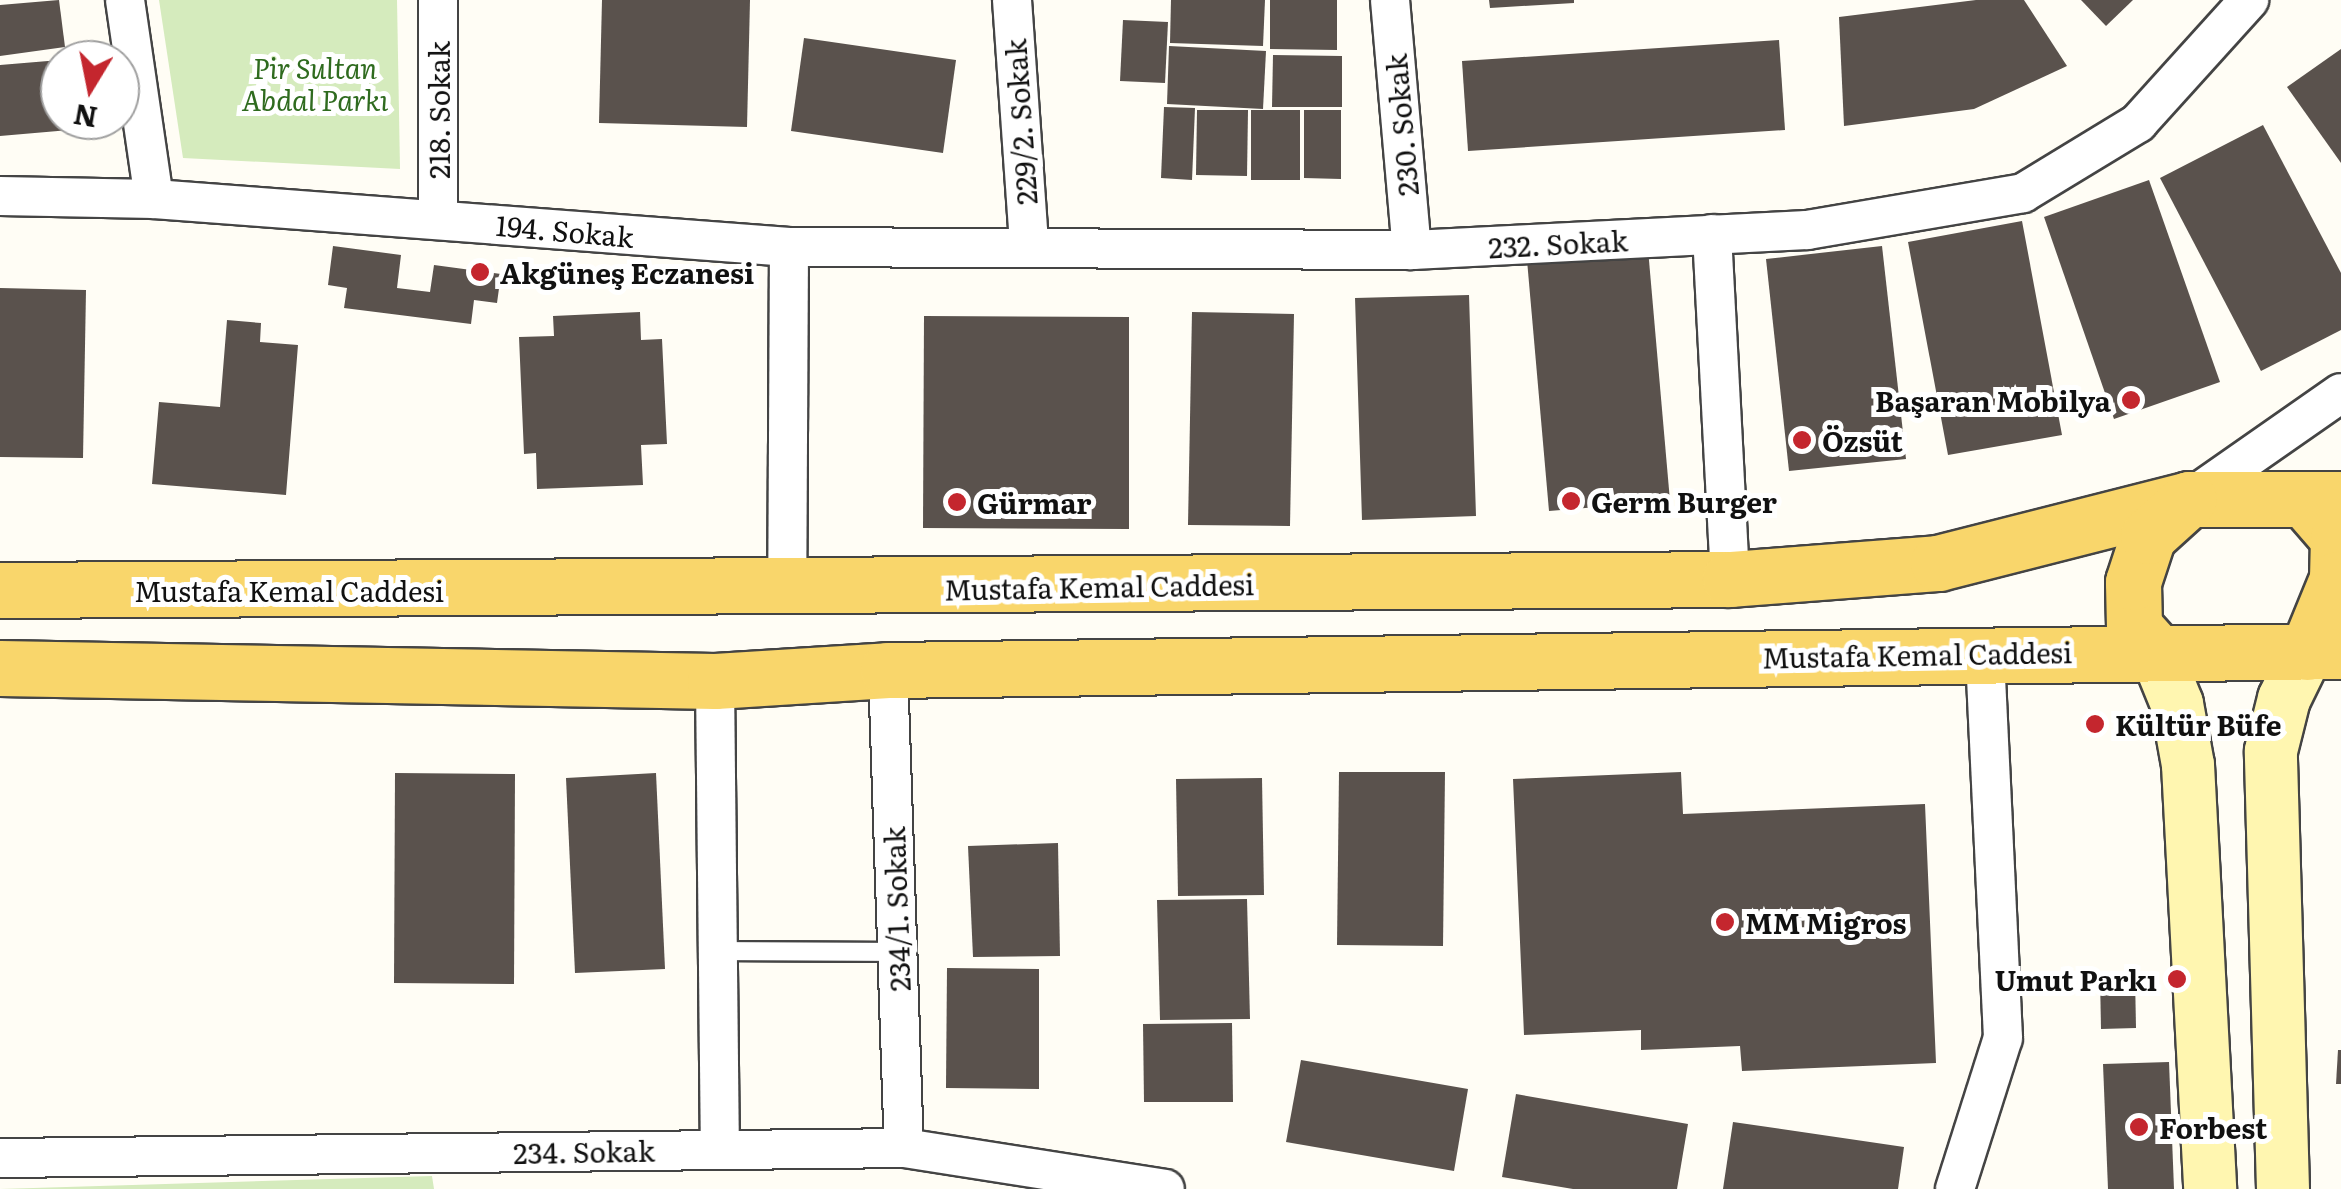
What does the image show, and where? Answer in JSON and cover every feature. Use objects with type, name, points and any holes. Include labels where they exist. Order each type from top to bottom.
[{"type":"main road","name":"Mustafa Kemal Caddesi","points":[[0,590],[787,590],[1730,578],[1938,564],[2189,499],[2329,493]]},
{"type":"main road","points":[[2283,1189],[2271,751],[2284,700],[2324,651],[2337,579],[2338,538],[2329,493]]},
{"type":"main road","points":[[2189,499],[2148,536],[2133,582],[2134,627],[2155,650],[2177,704],[2188,765],[2210,1189]]},
{"type":"main road","name":"Mustafa Kemal Caddesi","points":[[0,668],[715,681],[888,670],[1985,652],[2324,651]]},
{"type":"street","points":[[125,0],[154,199]]},
{"type":"street","name":"218. Sokak","points":[[438,0],[438,220]]},
{"type":"street","name":"229/2. Sokak","points":[[1012,0],[1029,244]]},
{"type":"street","name":"230. Sokak","points":[[1390,0],[1412,250]]},
{"type":"street","name":"232. Sokak","points":[[789,248],[1029,244],[1412,250],[1807,230],[2022,193],[2138,123],[2250,0]]},
{"type":"street","name":"194. Sokak","points":[[0,196],[154,199],[789,248]]},
{"type":"street","points":[[1712,234],[1730,578]]},
{"type":"street","points":[[787,590],[789,248]]},
{"type":"street","points":[[2189,499],[2341,393]]},
{"type":"street","points":[[1955,1189],[2003,1038],[1985,652]]},
{"type":"street","name":"234/1. Sokak","points":[[888,670],[904,1148]]},
{"type":"street","points":[[715,681],[720,1149]]},
{"type":"street","name":"234. Sokak","points":[[0,1158],[904,1148],[1166,1189]]},
{"type":"lane","points":[[718,951],[898,952]]},
{"type":"green space","name":"Pir Sultan Abdal Parkı","points":[[159,0],[397,0],[400,169],[183,158]]},
{"type":"green space","points":[[432,1176],[434,1189],[0,1189]]},
{"type":"building","points":[[59,0],[64,40],[40,40],[40,50],[0,56],[0,5]]},
{"type":"building","points":[[602,0],[750,0],[747,127],[599,123]]},
{"type":"building","points":[[1171,0],[1265,0],[1263,46],[1170,43]]},
{"type":"building","points":[[1270,0],[1337,0],[1337,50],[1270,49]]},
{"type":"building","points":[[1489,0],[1574,0],[1574,3],[1490,8]]},
{"type":"building","points":[[1976,0],[2024,0],[2067,66],[1974,109],[1844,126],[1839,17]]},
{"type":"building","points":[[2081,0],[2133,0],[2106,26]]},
{"type":"building","points":[[1123,20],[1168,22],[1165,83],[1120,81]]},
{"type":"building","points":[[804,38],[956,60],[943,153],[791,131]]},
{"type":"building","points":[[1779,40],[1785,130],[1468,151],[1462,61]]},
{"type":"building","points":[[1169,46],[1266,51],[1263,109],[1167,104]]},
{"type":"building","points":[[2341,49],[2341,163],[2287,87]]},
{"type":"building","points":[[1273,55],[1342,56],[1342,107],[1272,107]]},
{"type":"building","points":[[40,62],[40,133],[0,136],[0,65]]},
{"type":"building","points":[[1164,107],[1195,108],[1192,180],[1161,178]]},
{"type":"building","points":[[1197,110],[1248,110],[1247,176],[1196,175]]},
{"type":"building","points":[[1251,110],[1300,110],[1300,180],[1251,180]]},
{"type":"building","points":[[1304,110],[1341,110],[1341,179],[1304,178]]},
{"type":"building","points":[[2263,125],[2341,273],[2341,330],[2261,371],[2160,178]]},
{"type":"building","points":[[2149,180],[2220,382],[2114,419],[2044,217]]},
{"type":"building","points":[[2022,221],[2062,435],[1948,455],[1908,242]]},
{"type":"building","points":[[333,246],[401,255],[397,288],[430,292],[434,265],[501,274],[497,303],[474,300],[471,324],[344,308],[347,288],[328,285]]},
{"type":"building","points":[[1882,246],[1906,459],[1789,471],[1766,259]]},
{"type":"building","points":[[1648,249],[1670,501],[1549,511],[1527,260]]},
{"type":"building","points":[[0,288],[86,290],[83,458],[0,457]]},
{"type":"building","points":[[1469,295],[1476,516],[1362,520],[1355,298]]},
{"type":"building","points":[[640,312],[641,340],[662,339],[667,444],[641,445],[643,485],[537,489],[536,453],[524,454],[519,337],[554,336],[553,316]]},
{"type":"building","points":[[1192,312],[1294,314],[1290,526],[1188,525]]},
{"type":"building","points":[[924,316],[1129,317],[1129,529],[923,528]]},
{"type":"building","points":[[227,320],[261,323],[260,342],[298,345],[286,495],[152,484],[159,402],[220,407]]},
{"type":"building","points":[[1339,772],[1445,772],[1443,946],[1337,945]]},
{"type":"building","name":"MM Migros","points":[[1681,772],[1683,814],[1925,804],[1936,1063],[1742,1071],[1740,1046],[1641,1050],[1641,1030],[1524,1035],[1513,779]]},
{"type":"building","points":[[395,773],[515,774],[514,984],[394,983]]},
{"type":"building","points":[[656,773],[665,969],[575,973],[566,778]]},
{"type":"building","points":[[1262,778],[1264,895],[1178,896],[1176,779]]},
{"type":"building","points":[[1058,843],[1060,956],[973,957],[968,846]]},
{"type":"building","points":[[1247,899],[1250,1019],[1160,1020],[1157,900]]},
{"type":"building","points":[[947,968],[1039,969],[1039,1089],[946,1088]]},
{"type":"building","points":[[2135,976],[2136,1028],[2101,1029],[2100,977]]},
{"type":"building","points":[[1232,1023],[1233,1102],[1144,1102],[1143,1024]]},
{"type":"building","points":[[2341,1050],[2341,1084],[2336,1084]]},
{"type":"building","points":[[1301,1060],[1468,1089],[1454,1171],[1286,1142]]},
{"type":"building","name":"Forbest","points":[[2169,1062],[2174,1189],[2108,1189],[2103,1064]]},
{"type":"building","points":[[1516,1094],[1688,1124],[1677,1189],[1573,1189],[1502,1177]]},
{"type":"building","points":[[1733,1122],[1904,1147],[1898,1189],[1723,1189]]},
{"type":"place","name":"Akgüneş Eczanesi","points":[[480,272]]},
{"type":"place","name":"Başaran Mobilya","points":[[2131,400]]},
{"type":"place","name":"Özsüt","points":[[1802,440]]},
{"type":"place","name":"Germ Burger","points":[[1571,501]]},
{"type":"place","name":"Gürmar","points":[[957,502]]},
{"type":"place","name":"Kültür Büfe","points":[[2095,724]]},
{"type":"place","name":"MM Migros","points":[[1725,922]]},
{"type":"place","name":"Umut Parkı","points":[[2177,979]]},
{"type":"place","name":"Forbest","points":[[2139,1127]]}]
